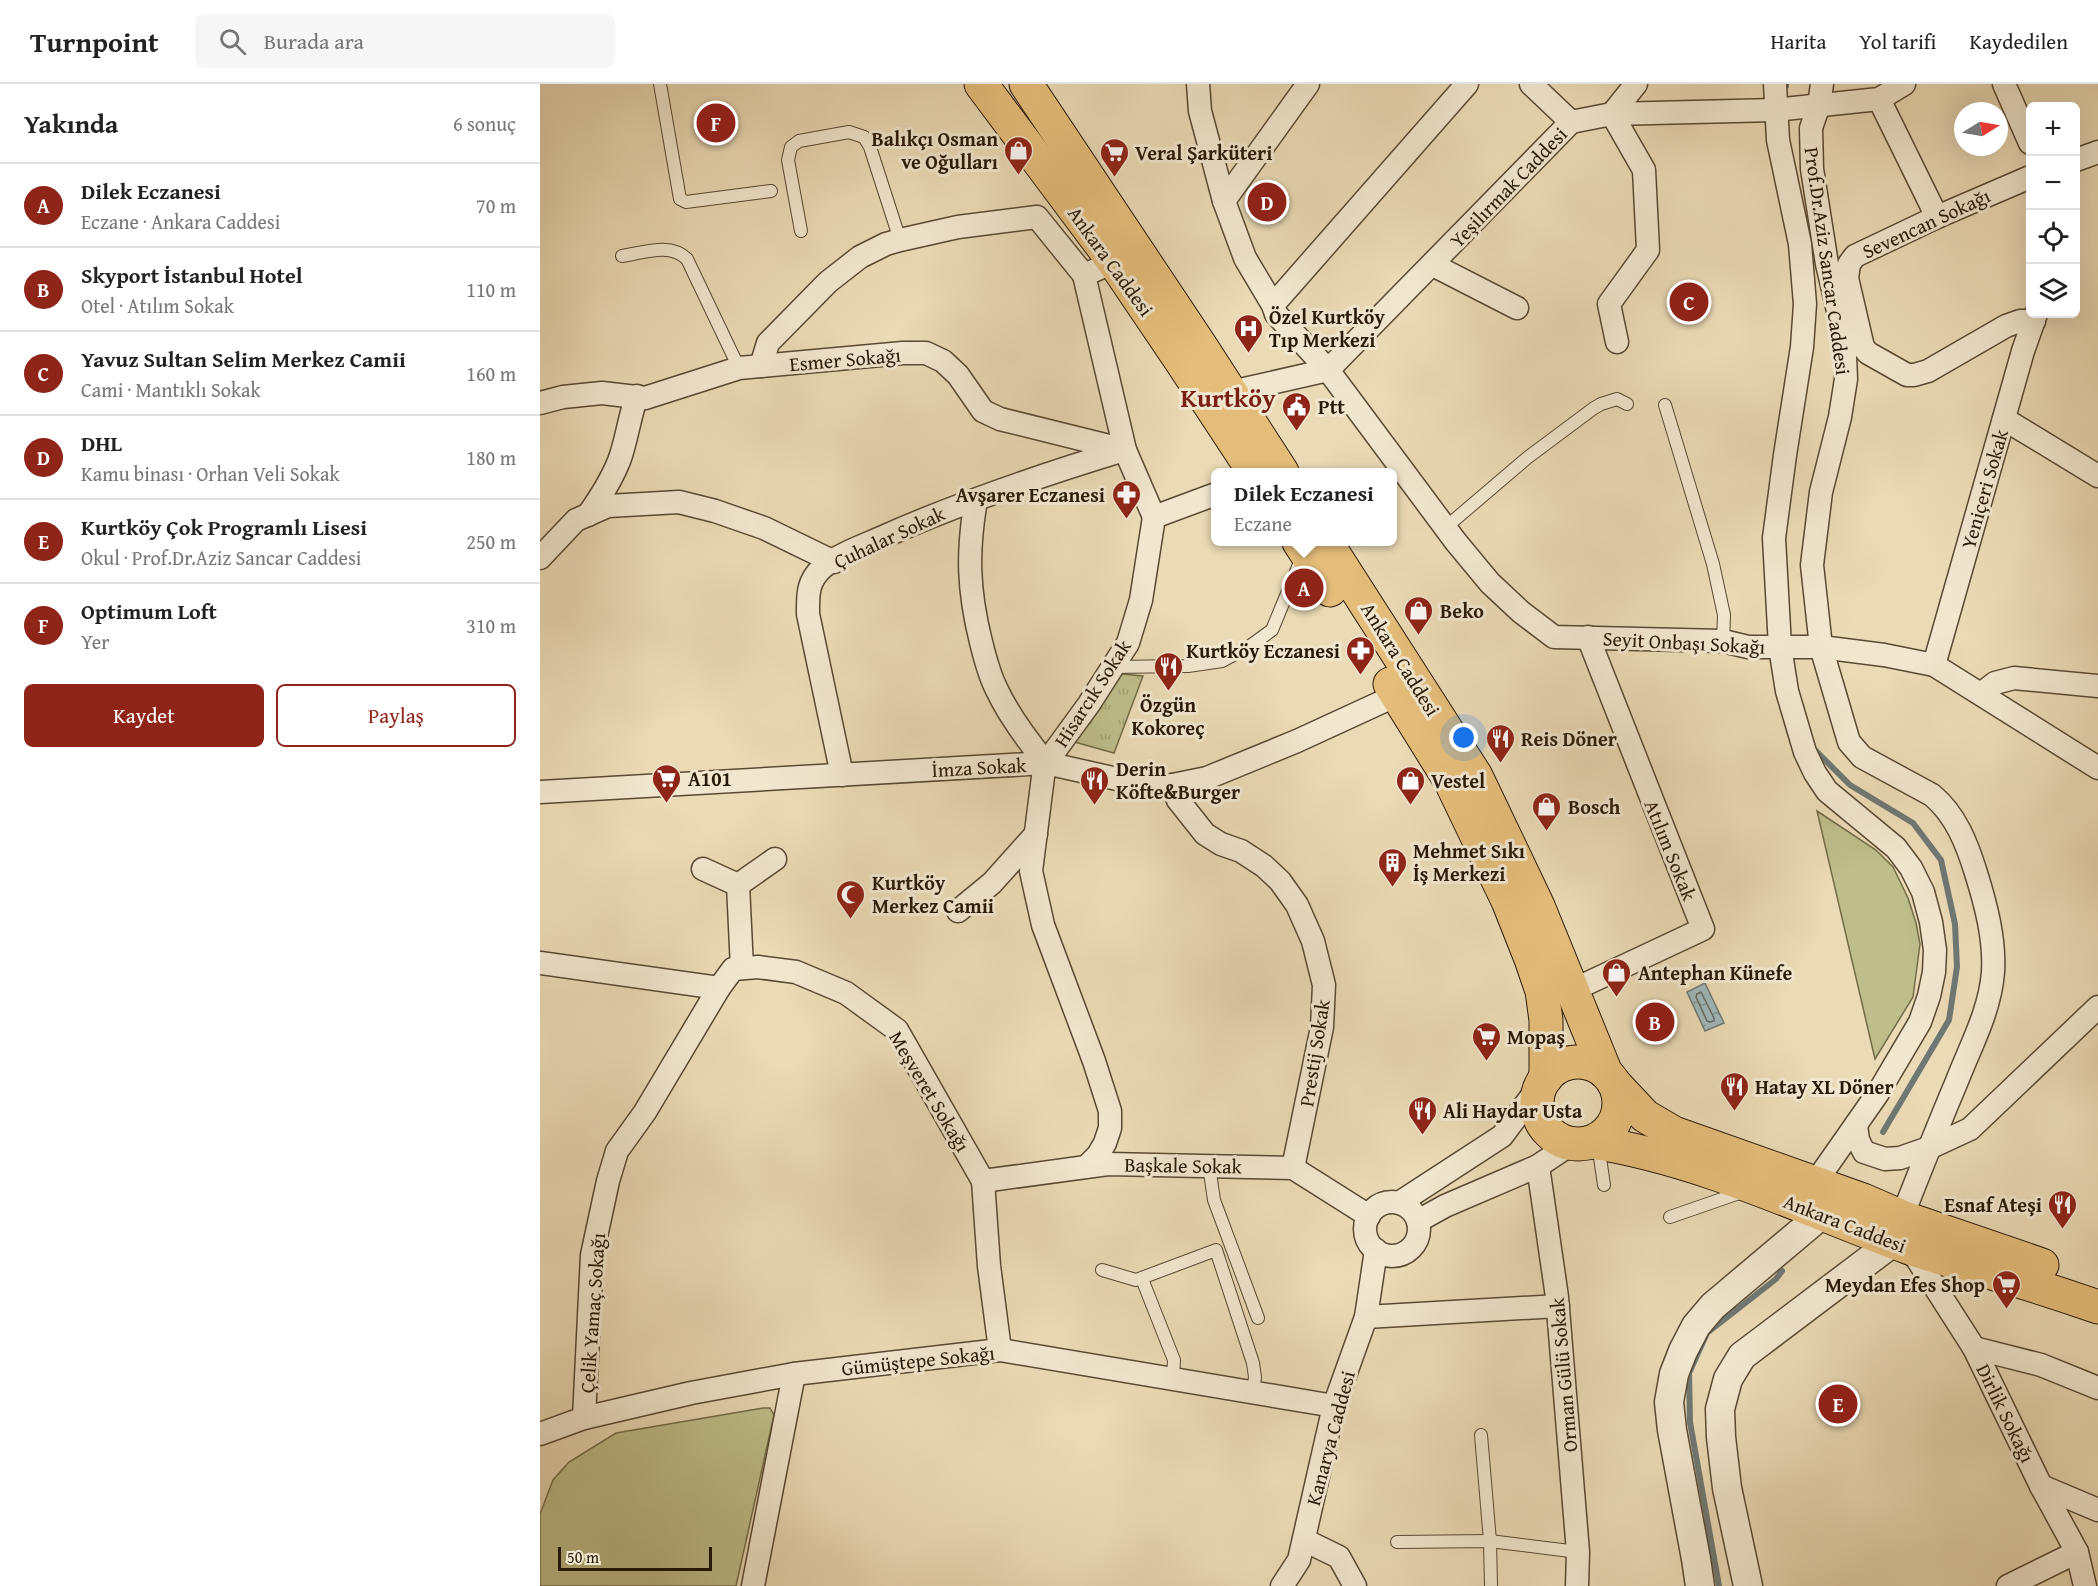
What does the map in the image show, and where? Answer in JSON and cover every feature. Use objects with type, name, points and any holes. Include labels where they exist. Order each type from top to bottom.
[{"type":"main road","name":"Ankara Caddesi","points":[[981,84],[1114,262],[1251,468]]},
{"type":"main road","name":"Ankara Caddesi","points":[[1026,84],[1279,468]]},
{"type":"main road","name":"Ankara Caddesi","points":[[1311,546],[1397,695],[1451,782],[1508,901],[1531,959],[1544,1001],[1547,1040],[1543,1082]]},
{"type":"main road","name":"Ankara Caddesi","points":[[1311,546],[1476,777],[1538,906],[1610,1078],[1645,1116],[1674,1133],[1863,1200],[1902,1236],[2098,1307]]},
{"type":"main road","points":[[1570,1062],[1583,1062],[1596,1066],[1610,1078],[1619,1097],[1618,1111],[1614,1124],[1604,1135],[1587,1143],[1552,1136],[1543,1126],[1538,1113],[1537,1099],[1543,1082],[1558,1067],[1570,1062]]},
{"type":"main road","name":"Ankara Caddesi","points":[[1587,1143],[1632,1149],[1676,1161],[1754,1188],[1821,1215],[2098,1283]]},
{"type":"street","name":"Seyit Onbaşı Sokağı","points":[[1198,84],[1200,111],[1224,201],[1245,258],[1276,314],[1328,370],[1490,583],[1521,612],[1554,637],[1723,641],[1748,647],[1821,647],[1884,655],[1934,665],[2098,768]]},
{"type":"street","points":[[1224,201],[1308,84]]},
{"type":"street","points":[[1273,305],[1467,84]]},
{"type":"street","points":[[1531,84],[1571,122]]},
{"type":"street","points":[[1617,342],[1609,304],[1648,250],[1644,171],[1612,114],[1636,84]]},
{"type":"street","name":"Prof.Dr.Aziz Sancar Caddesi","points":[[1775,84],[1778,140],[1800,244],[1805,304],[1802,347],[1785,455],[1774,547],[1780,647],[1787,691],[1805,752],[1827,791],[1896,848],[1911,868],[1923,892],[1935,950],[1934,972],[1920,1022],[1856,1125],[1815,1183]]},
{"type":"street","name":"Yeşilırmak Caddesi","points":[[1328,370],[1571,122],[1612,114],[1775,110],[1820,95],[1879,99],[1904,84]]},
{"type":"street","points":[[2004,84],[2026,132]]},
{"type":"street","name":"Prof.Dr.Aziz Sancar Caddesi","points":[[1820,95],[1811,128],[1812,169],[1827,264],[1841,324],[1846,379],[1840,417],[1821,492],[1812,558],[1821,647],[1849,742],[1862,757],[1920,787],[1942,803],[1959,828],[1970,854],[1992,940],[1993,970],[1986,1012],[1929,1148],[1902,1236]]},
{"type":"street","points":[[1879,99],[1937,217]]},
{"type":"street","points":[[2080,159],[2098,152]]},
{"type":"street","name":"Sevencan Sokağı","points":[[2026,179],[1855,256],[1849,264],[1847,278],[1863,347],[1868,353],[1907,375],[1921,374],[2006,326],[2031,318]]},
{"type":"street","points":[[750,367],[768,343],[828,282],[860,257],[886,244],[957,227],[1037,217],[1064,195]]},
{"type":"street","points":[[1037,217],[1084,275],[1125,450],[1154,517],[1211,496]]},
{"type":"street","points":[[1084,275],[1114,262]]},
{"type":"street","points":[[1433,265],[1517,308]]},
{"type":"street","name":"Yeniçeri Sokak","points":[[1934,665],[2035,318]]},
{"type":"street","name":"Esmer Sokağı","points":[[540,403],[563,397],[602,393],[645,398],[750,367],[903,353],[926,353],[943,361],[958,375],[983,411],[1000,419],[1125,450]]},
{"type":"street","points":[[1231,392],[1328,370]]},
{"type":"street","points":[[588,515],[604,492],[619,460],[630,414],[637,396]]},
{"type":"street","points":[[2004,419],[2098,476]]},
{"type":"street","name":"Çuhalar Sokak","points":[[842,775],[808,614],[809,587],[822,568],[852,551],[923,519],[1044,475],[1125,450]]},
{"type":"street","points":[[976,500],[969,560],[971,592],[986,661],[996,690],[1031,745],[1046,763]]},
{"type":"street","points":[[540,558],[576,520],[608,506],[679,502],[715,511],[764,528],[834,562]]},
{"type":"street","name":"Hisarcık Sokak","points":[[1087,1166],[1106,1143],[1110,1128],[1110,1111],[1094,1061],[1043,925],[1031,871],[1046,763],[1089,704],[1128,643],[1141,600],[1154,517]]},
{"type":"street","points":[[1774,547],[1778,556],[1789,562],[1812,558]]},
{"type":"street","name":"Atılım Sokak","points":[[1573,990],[1703,929],[1588,637]]},
{"type":"street","points":[[1981,694],[1995,683],[2014,678],[2098,686]]},
{"type":"street","name":"İmza Sokak","points":[[540,792],[1046,763],[1162,787],[1207,778],[1251,761],[1397,695]]},
{"type":"street","name":"Prestij Sokak","points":[[1172,785],[1178,800],[1205,834],[1257,861],[1280,881],[1297,905],[1313,941],[1324,985],[1322,1027],[1293,1168]]},
{"type":"street","points":[[958,911],[992,883],[1036,834]]},
{"type":"street","points":[[738,885],[775,859]]},
{"type":"street","points":[[703,868],[738,885]]},
{"type":"street","points":[[540,963],[719,988],[733,969],[742,968],[738,885]]},
{"type":"street","name":"Meşveret Sokağı","points":[[742,968],[758,967],[796,972],[846,993],[897,1030],[983,1181],[989,1266],[1000,1350]]},
{"type":"street","name":"Çelik Yamaç Sokağı","points":[[584,1418],[592,1255],[617,1151],[645,1112],[719,988]]},
{"type":"street","points":[[1856,1125],[1858,1140],[1864,1152],[1885,1159],[1900,1158],[1929,1148],[1970,1129],[2098,1007]]},
{"type":"street","points":[[1399,1203],[1502,1136],[1543,1082]]},
{"type":"street","points":[[1418,1221],[1444,1206],[1587,1143]]},
{"type":"street","name":"Başkale Sokak","points":[[983,1181],[1108,1164],[1293,1168]]},
{"type":"street","name":"Orman Gülü Sokak","points":[[1538,1166],[1558,1306],[1578,1552],[1577,1586]]},
{"type":"street","points":[[1293,1168],[1369,1216]]},
{"type":"street","points":[[1384,1203],[1399,1203],[1414,1213],[1418,1221],[1418,1238],[1408,1251],[1391,1256],[1383,1255],[1376,1250],[1367,1237],[1365,1228],[1369,1216],[1377,1207],[1384,1203]]},
{"type":"street","points":[[1700,1586],[1672,1430],[1669,1401],[1674,1374],[1696,1326],[1713,1306],[1821,1215]]},
{"type":"street","points":[[1748,1586],[1727,1488],[1721,1437],[1720,1409],[1728,1379],[1742,1356],[1902,1236]]},
{"type":"street","name":"Dirlik Sokağı","points":[[1902,1236],[1974,1348],[2041,1486],[2077,1552],[2085,1586]]},
{"type":"street","name":"Kanarya Caddesi","points":[[1282,1586],[1299,1560],[1334,1406],[1366,1317],[1376,1250]]},
{"type":"street","points":[[1366,1317],[1558,1306]]},
{"type":"street","points":[[1974,1348],[2041,1365],[2098,1388]]},
{"type":"street","name":"Gümüştepe Sokağı","points":[[540,1434],[584,1418],[691,1393],[794,1374],[1000,1350],[1334,1406]]},
{"type":"street","points":[[753,1586],[794,1374]]},
{"type":"street","points":[[2041,1486],[2098,1510]]},
{"type":"street","points":[[1304,1540],[1338,1557],[1355,1586]]},
{"type":"street","points":[[2008,1586],[2077,1552]]},
{"type":"lane","points":[[660,84],[680,199],[689,202],[771,191]]},
{"type":"lane","points":[[801,231],[788,160],[791,147],[799,141],[849,132],[864,137],[870,147],[900,240]]},
{"type":"lane","points":[[622,256],[668,249],[687,259],[750,367]]},
{"type":"lane","points":[[1446,528],[1527,458],[1594,408],[1617,399],[1627,404]]},
{"type":"lane","points":[[1665,405],[1713,564],[1724,615],[1723,641]]},
{"type":"lane","points":[[1111,667],[1188,666],[1222,661],[1250,646],[1272,630],[1310,546]]},
{"type":"lane","points":[[1587,1143],[1604,1185]]},
{"type":"lane","points":[[1209,1166],[1214,1200],[1258,1318]]},
{"type":"lane","points":[[1670,1217],[1754,1188]]},
{"type":"lane","points":[[1102,1270],[1136,1281],[1216,1250],[1253,1363],[1255,1377],[1253,1392]]},
{"type":"lane","points":[[1142,1279],[1173,1360],[1173,1378]]},
{"type":"lane","points":[[1481,1435],[1491,1541],[1491,1586]]},
{"type":"lane","points":[[1397,1542],[1491,1541],[1578,1552]]},
{"type":"green space","points":[[1111,673],[1143,676],[1114,753],[1071,741]]},
{"type":"green space","points":[[1817,811],[1876,850],[1893,867],[1908,898],[1916,923],[1920,944],[1913,997],[1875,1059]]},
{"type":"green space","points":[[770,1408],[774,1415],[736,1586],[540,1586],[540,1514],[553,1480],[569,1462],[616,1433]]},
{"type":"water","points":[[1705,983],[1724,1023],[1705,1031],[1687,992]]},
{"type":"waterway","points":[[1814,749],[1850,785],[1913,823],[1941,860],[1955,924],[1957,967],[1949,1020],[1883,1132]]},
{"type":"waterway","points":[[1719,1586],[1690,1422],[1689,1373],[1707,1333],[1776,1279],[1782,1271]]},
{"type":"place","name":"Optimum Loft","points":[[716,123]]},
{"type":"place","name":"Balıkçı Osman ve Oğulları","points":[[1019,176]]},
{"type":"place","name":"Veral Şarküteri","points":[[1114,178]]},
{"type":"place","name":"DHL","points":[[1267,202]]},
{"type":"place","name":"Yavuz Sultan Selim Merkez Camii","points":[[1689,302]]},
{"type":"place","name":"Özel Kurtköy Tıp Merkezi","points":[[1248,354]]},
{"type":"place","name":"Ptt","points":[[1297,432]]},
{"type":"place","name":"Avşarer Eczanesi","points":[[1126,520]]},
{"type":"place","name":"Dilek Eczanesi","points":[[1304,588]]},
{"type":"place","name":"Beko","points":[[1419,636]]},
{"type":"place","name":"Kurtköy Eczanesi","points":[[1361,676]]},
{"type":"place","name":"Özgün Kokoreç","points":[[1168,692]]},
{"type":"place","name":"Reis Döner","points":[[1500,764]]},
{"type":"place","name":"A101","points":[[667,804]]},
{"type":"place","name":"Derin Köfte&Burger","points":[[1095,806]]},
{"type":"place","name":"Vestel","points":[[1410,806]]},
{"type":"place","name":"Bosch","points":[[1547,832]]},
{"type":"place","name":"Mehmet Sıkı İş Merkezi","points":[[1392,888]]},
{"type":"place","name":"Kurtköy Merkez Camii","points":[[851,920]]},
{"type":"place","name":"Antephan Künefe","points":[[1617,998]]},
{"type":"place","name":"Skyport İstanbul Hotel","points":[[1655,1022]]},
{"type":"place","name":"Mopaş","points":[[1486,1062]]},
{"type":"place","name":"Hatay XL Döner","points":[[1734,1112]]},
{"type":"place","name":"Ali Haydar Usta","points":[[1422,1136]]},
{"type":"place","name":"Esnaf Ateşi","points":[[2063,1230]]},
{"type":"place","name":"Meydan Efes Shop","points":[[2006,1310]]},
{"type":"place","name":"Kurtköy Çok Programlı Lisesi","points":[[1838,1404]]},
{"type":"district","name":"Kurtköy","points":[[1228,397]]}]
